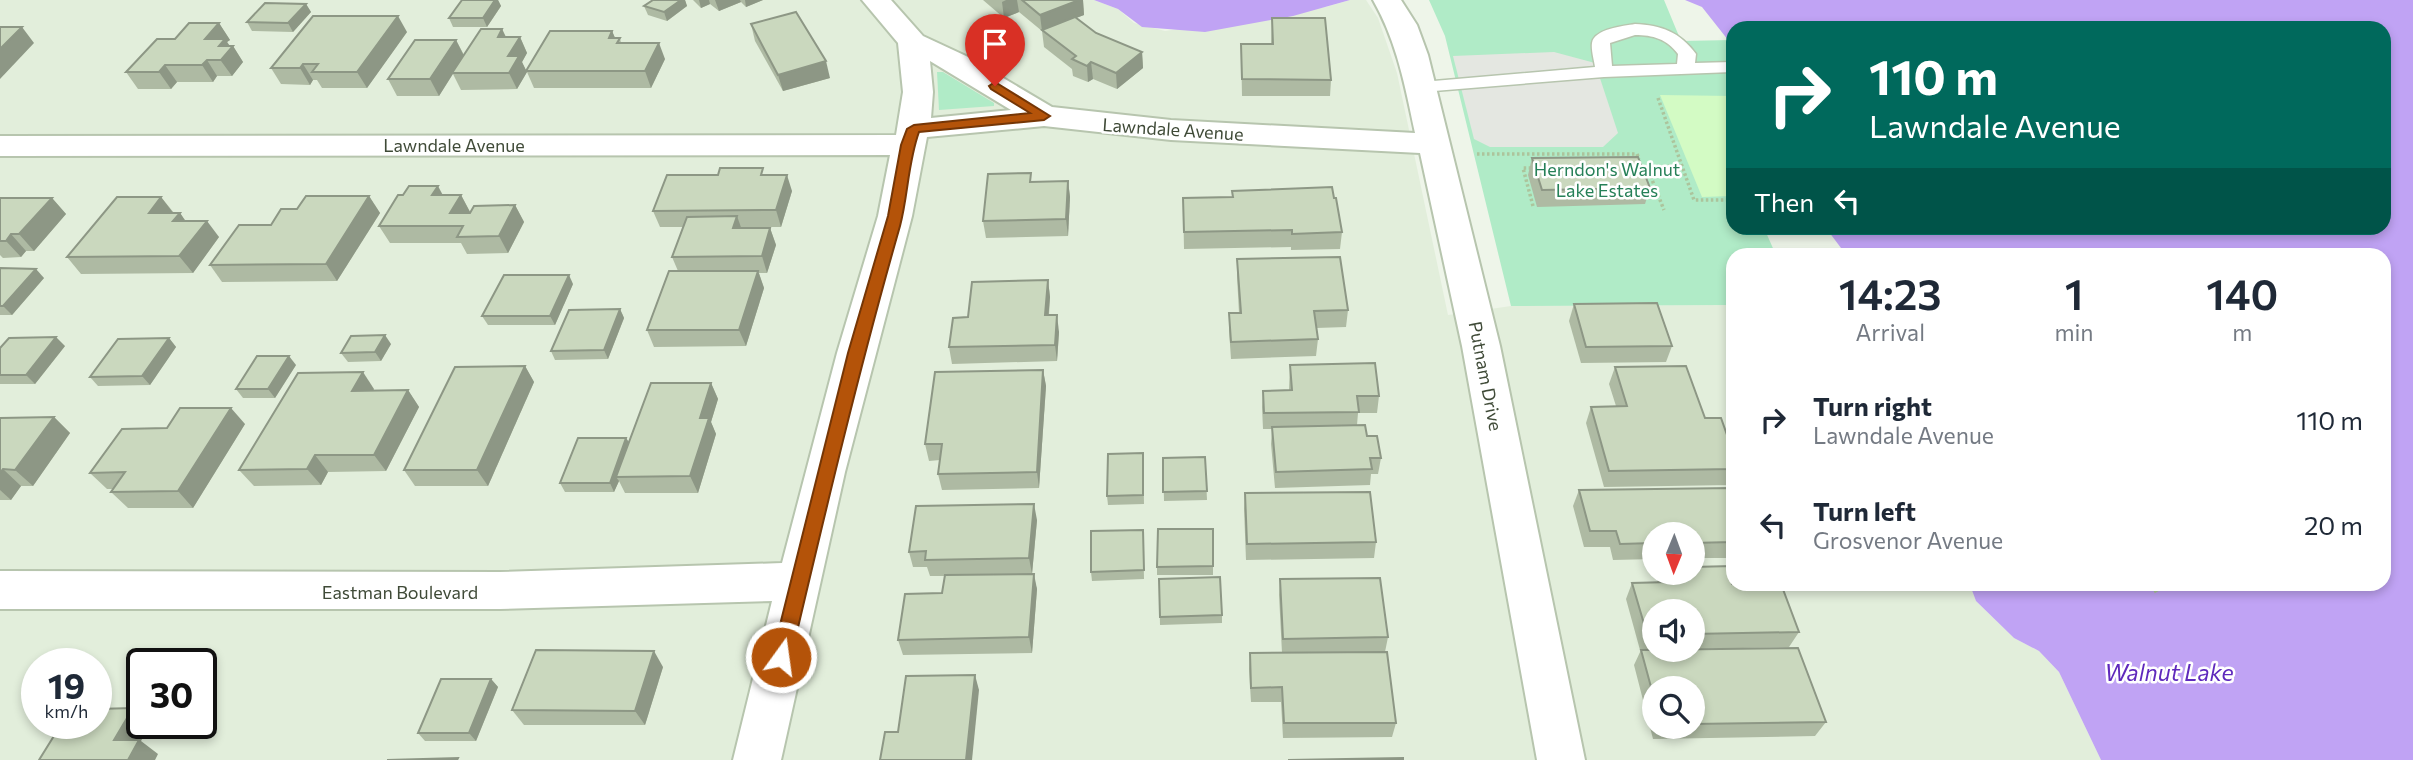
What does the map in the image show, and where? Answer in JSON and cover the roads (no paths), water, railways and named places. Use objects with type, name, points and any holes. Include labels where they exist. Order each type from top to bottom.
[{"type":"street","points":[[876,0],[913,42],[955,62],[1044,116]]},
{"type":"street","name":"Putnam Drive","points":[[1390,4],[1413,55],[1481,346],[1561,760]]},
{"type":"street","points":[[757,760],[856,353],[895,216],[918,92],[913,42]]},
{"type":"street","name":"Lawndale Avenue","points":[[0,145],[911,137],[1044,116],[1171,130],[1428,118]]},
{"type":"street","name":"Eastman Boulevard","points":[[0,590],[499,592],[641,589],[800,581]]},
{"type":"lane","points":[[1604,72],[1601,41],[1620,31],[1638,29],[1675,38],[1687,54],[1686,68]]},
{"type":"lane","points":[[1428,118],[1604,72],[1726,67]]},
{"type":"water","points":[[1094,0],[1350,0],[1293,16],[1205,32],[1142,27],[1118,9]]},
{"type":"water","name":"Walnut Lake","points":[[1685,0],[2413,0],[2413,760],[2101,760],[2059,672],[2039,651],[2014,638],[1976,601],[1972,591],[2391,591],[2391,248],[1841,248],[1831,235],[2391,235],[2391,21],[1726,21],[1726,37],[1702,7]]},
{"type":"park label","name":"Herndon's Walnut Lake Estates","points":[[1607,179]]}]
